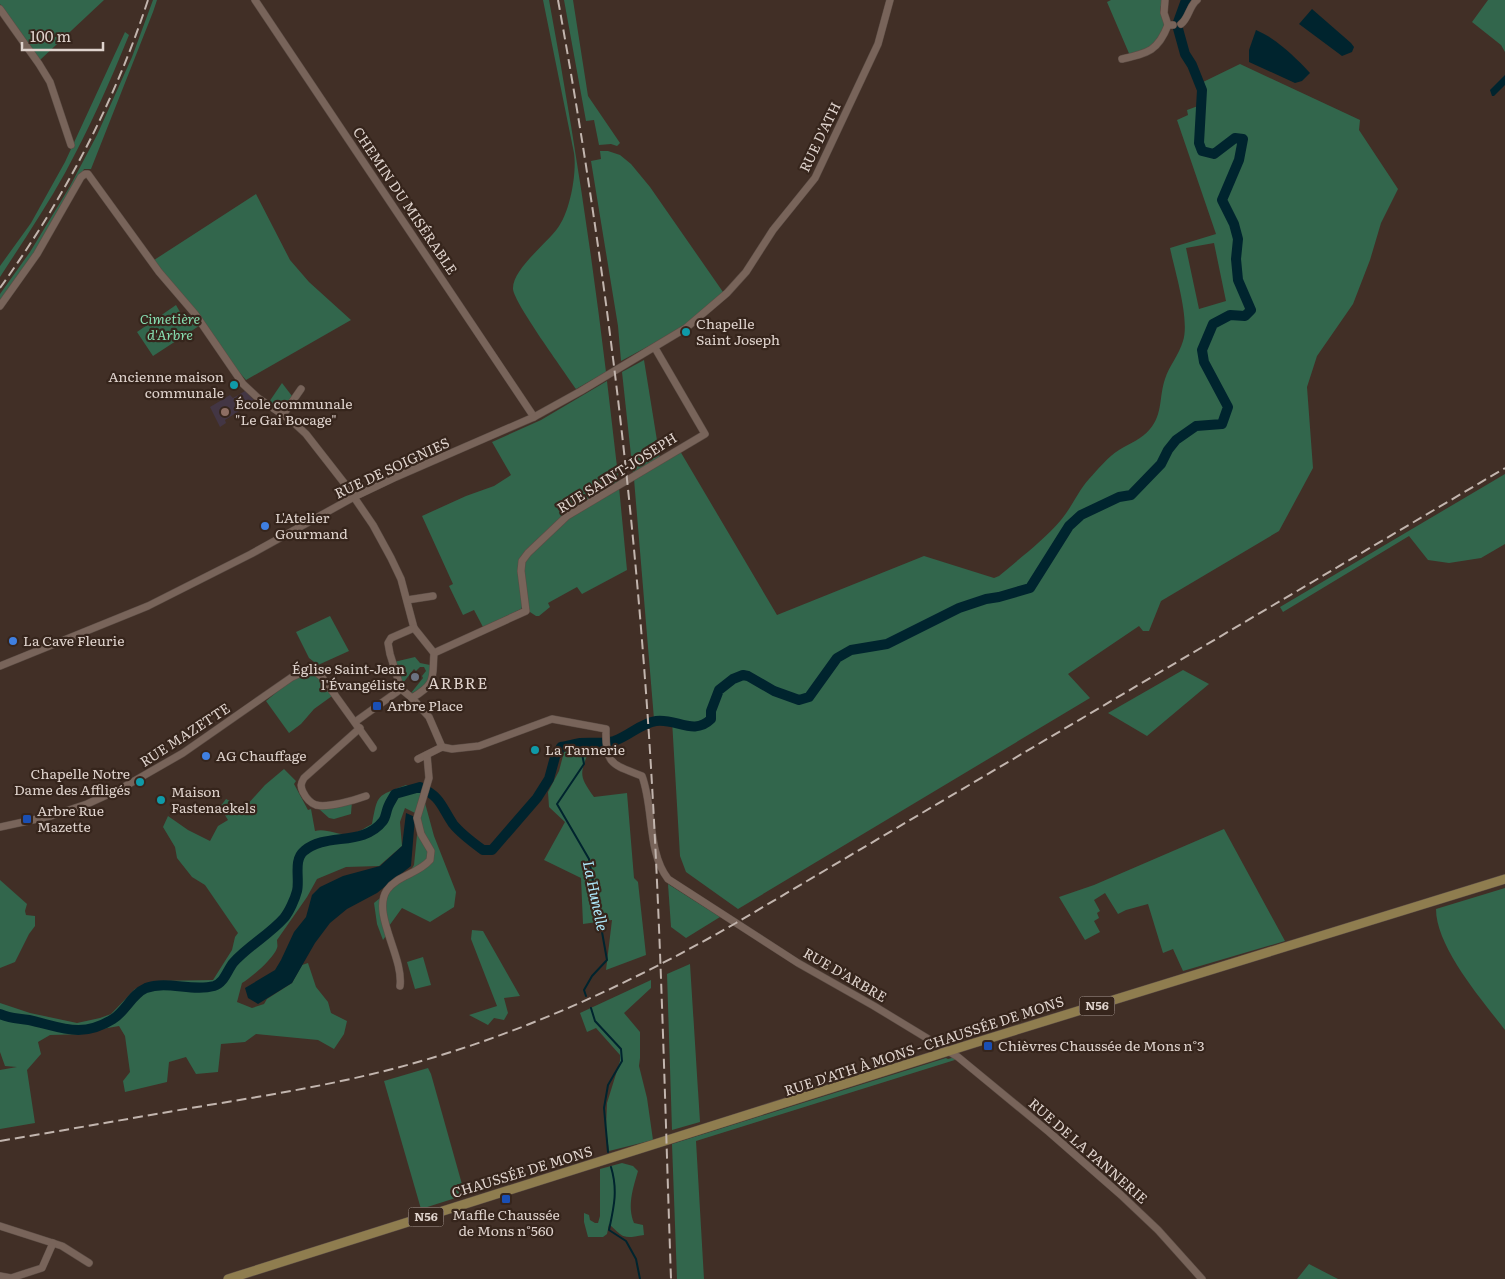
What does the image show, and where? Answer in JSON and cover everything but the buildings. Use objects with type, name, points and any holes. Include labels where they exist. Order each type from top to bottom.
[{"type":"main road","name":"RUE D'ATH À MONS - CHAUSSÉE DE MONS","points":[[624,1155],[1505,879]]},
{"type":"main road","name":"CHAUSSÉE DE MONS","points":[[228,1279],[624,1155]]},
{"type":"street","name":"CHEMIN DU MISÉRABLE","points":[[255,0],[534,417]]},
{"type":"street","name":"RUE D'ATH","points":[[746,272],[774,230],[815,178],[878,44],[890,0]]},
{"type":"street","points":[[1165,0],[1164,13],[1174,24]]},
{"type":"street","points":[[1122,58],[1140,54],[1156,46],[1174,24],[1185,21],[1194,2],[1197,0]]},
{"type":"street","points":[[0,9],[50,82],[70,144]]},
{"type":"street","points":[[0,306],[37,254],[82,177],[86,174],[92,179],[159,272],[195,314],[243,384],[312,440],[373,525],[401,580],[414,628],[434,653],[432,681],[412,698]]},
{"type":"street","name":"RUE DE SOIGNIES","points":[[0,666],[148,606],[251,554],[354,497],[534,417],[655,348],[686,328],[710,309],[746,272]]},
{"type":"street","name":"RUE SAINT-JOSEPH","points":[[434,653],[526,611],[521,571],[522,560],[528,553],[567,516],[705,434],[655,348]]},
{"type":"street","points":[[283,415],[300,389]]},
{"type":"street","points":[[407,600],[433,596]]},
{"type":"street","points":[[414,628],[393,637],[388,642],[401,689],[412,698],[429,718],[442,747],[418,759]]},
{"type":"street","name":"RUE MAZETTE","points":[[0,828],[66,812],[127,786],[183,754],[295,675],[305,670],[314,671],[322,678],[357,725]]},
{"type":"street","points":[[366,796],[321,806],[311,803],[307,799],[301,787],[301,782],[357,725],[401,689]]},
{"type":"street","name":"RUE D'ARBRE","points":[[442,747],[459,749],[479,746],[552,719],[606,729],[606,750],[610,761],[617,767],[642,776],[647,790],[655,848],[661,870],[668,878],[798,963],[895,1018],[949,1052]]},
{"type":"street","points":[[357,725],[373,748]]},
{"type":"street","points":[[400,986],[399,963],[386,926],[382,898],[394,882],[402,876],[420,869],[430,860],[431,851],[421,834],[418,818],[428,784],[426,755]]},
{"type":"street","name":"RUE DE LA PANNERIE","points":[[949,1052],[958,1057],[1105,1180],[1158,1230],[1202,1279]]},
{"type":"street","points":[[0,1226],[70,1250],[89,1263]]},
{"type":"street","points":[[0,1276],[11,1278],[42,1268],[53,1243]]},
{"type":"shaded area","name":"École communale \"Le Gai Bocage\"","points":[[245,391],[255,401],[225,420],[226,423],[220,427],[210,407],[230,395],[233,398]]},
{"type":"green space","points":[[0,0],[104,0],[40,60],[0,4]]},
{"type":"green space","points":[[153,0],[157,0],[153,12],[91,169],[84,169],[54,223],[0,303],[0,294],[30,252],[69,188],[97,135],[132,57]]},
{"type":"green space","points":[[543,0],[549,0],[566,92],[581,185],[606,372],[576,389],[530,322],[513,289],[518,274],[562,222],[572,193],[574,153]]},
{"type":"green space","points":[[564,0],[573,0],[588,96],[620,143],[617,146],[611,144],[599,145],[594,120],[586,121]]},
{"type":"green space","points":[[1111,0],[1162,0],[1160,11],[1166,26],[1157,48],[1131,58],[1107,2]]},
{"type":"green space","points":[[1488,0],[1505,0],[1505,52],[1501,45],[1472,22]]},
{"type":"green space","points":[[125,32],[129,35],[122,53],[74,156],[50,200],[0,277],[0,266],[31,223],[65,162]]},
{"type":"green space","points":[[1240,64],[1360,120],[1359,130],[1398,189],[1381,223],[1370,260],[1353,304],[1317,356],[1307,387],[1313,468],[1279,531],[1161,601],[1149,631],[1143,631],[1139,626],[1068,674],[1090,698],[738,909],[686,872],[680,856],[672,720],[654,719],[634,479],[680,451],[777,615],[924,556],[994,578],[999,576],[1054,528],[1065,515],[1085,484],[1103,463],[1119,450],[1143,436],[1157,417],[1163,385],[1181,346],[1185,332],[1183,308],[1170,248],[1216,234],[1177,120],[1188,115],[1187,110],[1198,106],[1198,91],[1203,89],[1201,83]],"holes":[[[1214,243],[1226,301],[1199,309],[1186,248]],[[1070,525],[1030,588],[959,608],[897,641],[875,646],[897,638],[959,607],[985,598],[1029,587],[1052,549]],[[739,672],[746,674],[783,694],[800,699],[811,694],[809,697],[799,700],[772,691],[751,678],[734,676]]]},
{"type":"green space","points":[[600,151],[608,151],[620,155],[631,164],[650,187],[723,292],[684,327],[621,361],[618,326],[591,161],[601,159]]},
{"type":"green space","points":[[256,194],[290,260],[309,282],[351,320],[246,380],[216,346],[151,262]]},
{"type":"green space","name":"Cimetière d'Arbre","points":[[176,305],[184,319],[194,318],[199,326],[153,356],[137,332]]},
{"type":"green space","points":[[644,360],[660,459],[633,474],[622,372]]},
{"type":"green space","points":[[607,381],[619,484],[569,512],[525,553],[523,605],[521,609],[483,627],[474,610],[463,615],[449,586],[453,584],[422,516],[466,496],[494,486],[511,475],[492,442],[541,420]]},
{"type":"green space","points":[[282,383],[292,396],[282,410],[269,402]]},
{"type":"green space","points":[[1505,474],[1505,544],[1481,558],[1449,563],[1428,560],[1409,536],[1283,612],[1280,607]]},
{"type":"green space","points":[[619,487],[627,570],[582,594],[577,587],[548,603],[550,607],[539,616],[530,612],[523,568],[527,556],[565,520]]},
{"type":"green space","points":[[330,616],[349,651],[318,665],[309,658],[296,632]]},
{"type":"green space","points":[[415,657],[420,663],[430,665],[431,670],[429,679],[424,686],[411,693],[423,678],[422,676],[426,671],[424,667],[420,667],[416,671],[414,669],[403,683],[394,662]]},
{"type":"green space","points":[[1183,670],[1209,684],[1147,736],[1108,713]]},
{"type":"green space","points":[[307,673],[316,674],[332,696],[314,709],[301,724],[289,733],[266,701],[290,681]]},
{"type":"green space","points":[[590,749],[582,774],[585,784],[594,797],[627,793],[634,878],[638,882],[646,955],[606,970],[612,920],[583,924],[581,878],[544,860],[565,822],[549,807],[548,792],[559,771],[564,752]]},
{"type":"green space","points":[[284,769],[296,781],[294,784],[308,810],[311,809],[315,831],[324,830],[341,834],[355,833],[372,824],[377,801],[384,794],[406,785],[422,792],[434,836],[456,892],[454,907],[430,922],[402,908],[389,926],[390,930],[383,940],[377,924],[374,903],[408,875],[414,865],[419,815],[405,808],[400,822],[402,846],[379,866],[346,867],[317,879],[307,897],[277,940],[277,947],[272,957],[242,983],[237,1002],[252,1008],[264,1004],[267,999],[292,983],[302,965],[308,963],[316,987],[328,1002],[331,1013],[347,1021],[344,1034],[334,1049],[318,1040],[256,1034],[245,1042],[221,1044],[218,1072],[196,1074],[186,1057],[169,1062],[167,1082],[125,1092],[123,1081],[130,1072],[125,1036],[119,1026],[85,1034],[50,1035],[38,1042],[41,1054],[27,1070],[35,1123],[0,1129],[0,1070],[17,1067],[5,1066],[0,1052],[0,1003],[30,1013],[77,1023],[111,1014],[135,989],[154,981],[213,980],[232,950],[238,933],[205,885],[192,877],[177,858],[175,847],[163,827],[168,816],[188,830],[210,841],[218,826],[228,820],[220,807],[226,799],[238,805],[246,806],[265,785]]},
{"type":"green space","points":[[352,801],[351,814],[334,819],[329,818],[319,809],[320,807]]},
{"type":"green space","points":[[1224,829],[1285,941],[1183,971],[1173,949],[1163,953],[1148,904],[1118,914],[1105,893],[1094,900],[1100,911],[1097,913],[1099,918],[1094,921],[1100,932],[1085,940],[1059,897],[1094,885]]},
{"type":"green space","points":[[0,880],[27,904],[26,915],[35,916],[35,926],[15,962],[0,968]]},
{"type":"green space","points":[[668,884],[720,917],[686,938],[671,927]]},
{"type":"green space","points":[[1505,888],[1505,1030],[1473,989],[1452,956],[1438,924],[1436,909]]},
{"type":"green space","points":[[472,930],[483,931],[520,996],[504,998],[508,1013],[504,1020],[494,1018],[488,1025],[469,1015],[497,1006],[471,939]]},
{"type":"green space","points":[[423,957],[431,985],[415,989],[407,962]]},
{"type":"green space","points":[[690,964],[700,1122],[672,1130],[667,974]]},
{"type":"green space","points":[[651,980],[651,988],[624,1013],[640,1032],[639,1066],[647,1098],[653,1140],[609,1151],[606,1129],[607,1103],[620,1061],[620,1055],[596,1028],[587,1032],[580,1013]]},
{"type":"green space","points":[[955,1057],[958,1059],[696,1141],[704,1279],[677,1279],[672,1144],[946,1058]]},
{"type":"green space","points":[[428,1068],[465,1195],[421,1209],[384,1081]]},
{"type":"green space","points":[[622,1163],[633,1166],[638,1171],[634,1184],[631,1210],[634,1223],[643,1225],[644,1235],[627,1237],[609,1224],[607,1234],[603,1237],[588,1237],[584,1213],[589,1215],[590,1220],[595,1223],[598,1223],[600,1216],[600,1169]]},
{"type":"green space","points":[[1309,1264],[1338,1279],[1297,1279]]},
{"type":"water","points":[[1312,9],[1351,43],[1354,47],[1352,52],[1342,56],[1299,24]]},
{"type":"water","points":[[1256,30],[1278,43],[1310,73],[1302,81],[1295,83],[1249,62],[1249,50]]},
{"type":"water","points":[[1505,75],[1505,85],[1492,96],[1490,90]]},
{"type":"water","points":[[406,813],[415,817],[411,866],[377,893],[347,909],[330,923],[315,943],[292,983],[258,1004],[248,998],[245,988],[275,970],[294,932],[306,917],[312,895],[320,887],[343,876],[380,866],[402,846]]},
{"type":"waterway","points":[[0,1014],[71,1030],[91,1029],[113,1019],[137,994],[146,988],[162,985],[197,988],[214,986],[223,980],[233,963],[245,951],[272,930],[286,915],[297,891],[298,864],[304,851],[313,845],[355,837],[375,829],[384,819],[395,794],[420,787],[427,791],[437,798],[453,824],[463,835],[483,850],[492,850],[537,798],[549,779],[555,757],[561,747],[580,743],[614,741],[645,724],[656,721],[691,726],[705,724],[711,719],[711,711],[719,690],[733,679],[743,675],[774,691],[799,700],[809,697],[837,658],[851,650],[887,644],[959,608],[1030,588],[1069,526],[1081,515],[1119,497],[1131,495],[1161,464],[1176,440],[1196,426],[1222,424],[1228,407],[1204,362],[1202,350],[1213,324],[1230,315],[1245,316],[1251,310],[1238,280],[1236,259],[1238,239],[1234,224],[1222,200],[1239,160],[1243,139],[1235,138],[1214,154],[1202,151],[1199,143],[1202,90],[1192,65],[1185,54],[1177,25],[1186,0]]},
{"type":"waterway","name":"La Hunelle","points":[[580,743],[584,764],[557,804],[589,859],[607,960],[592,976],[584,990],[586,996]]},
{"type":"waterway","name":"La Hunelle","points":[[591,1008],[595,1021],[621,1049],[622,1061],[608,1085],[604,1108],[608,1152]]},
{"type":"waterway","name":"La Hunelle","points":[[611,1167],[615,1191],[609,1230],[626,1241],[636,1259],[640,1279]]},
{"type":"railway","points":[[0,288],[66,186],[85,150],[119,76],[148,0]]},
{"type":"railway","points":[[558,0],[599,254],[621,423],[638,594],[654,829],[671,1279]]},
{"type":"railway","points":[[0,1141],[270,1095],[381,1072],[474,1044],[589,999],[663,963],[736,923],[1505,468]]},
{"type":"place","name":"Chapelle Saint Joseph","points":[[686,332]]},
{"type":"place","name":"Ancienne maison communale","points":[[234,385]]},
{"type":"place","name":"École communale \"Le Gai Bocage\"","points":[[225,412]]},
{"type":"place","name":"L'Atelier Gourmand","points":[[265,526]]},
{"type":"place","name":"La Cave Fleurie","points":[[13,641]]},
{"type":"place","name":"Église Saint-Jean l'Évangéliste","points":[[415,677]]},
{"type":"place","name":"Arbre Place","points":[[377,706]]},
{"type":"place","name":"La Tannerie","points":[[535,750]]},
{"type":"place","name":"AG Chauffage","points":[[206,756]]},
{"type":"place","name":"Chapelle Notre Dame des Affligés","points":[[140,782]]},
{"type":"place","name":"Maison Fastenaekels","points":[[161,800]]},
{"type":"place","name":"Arbre Rue Mazette","points":[[27,819]]},
{"type":"place","name":"Chièvres Chaussée de Mons n°3","points":[[988,1046]]},
{"type":"place","name":"Maffle Chaussée de Mons n°560","points":[[506,1199]]},
{"type":"district","name":"ARBRE","points":[[458,683]]}]
